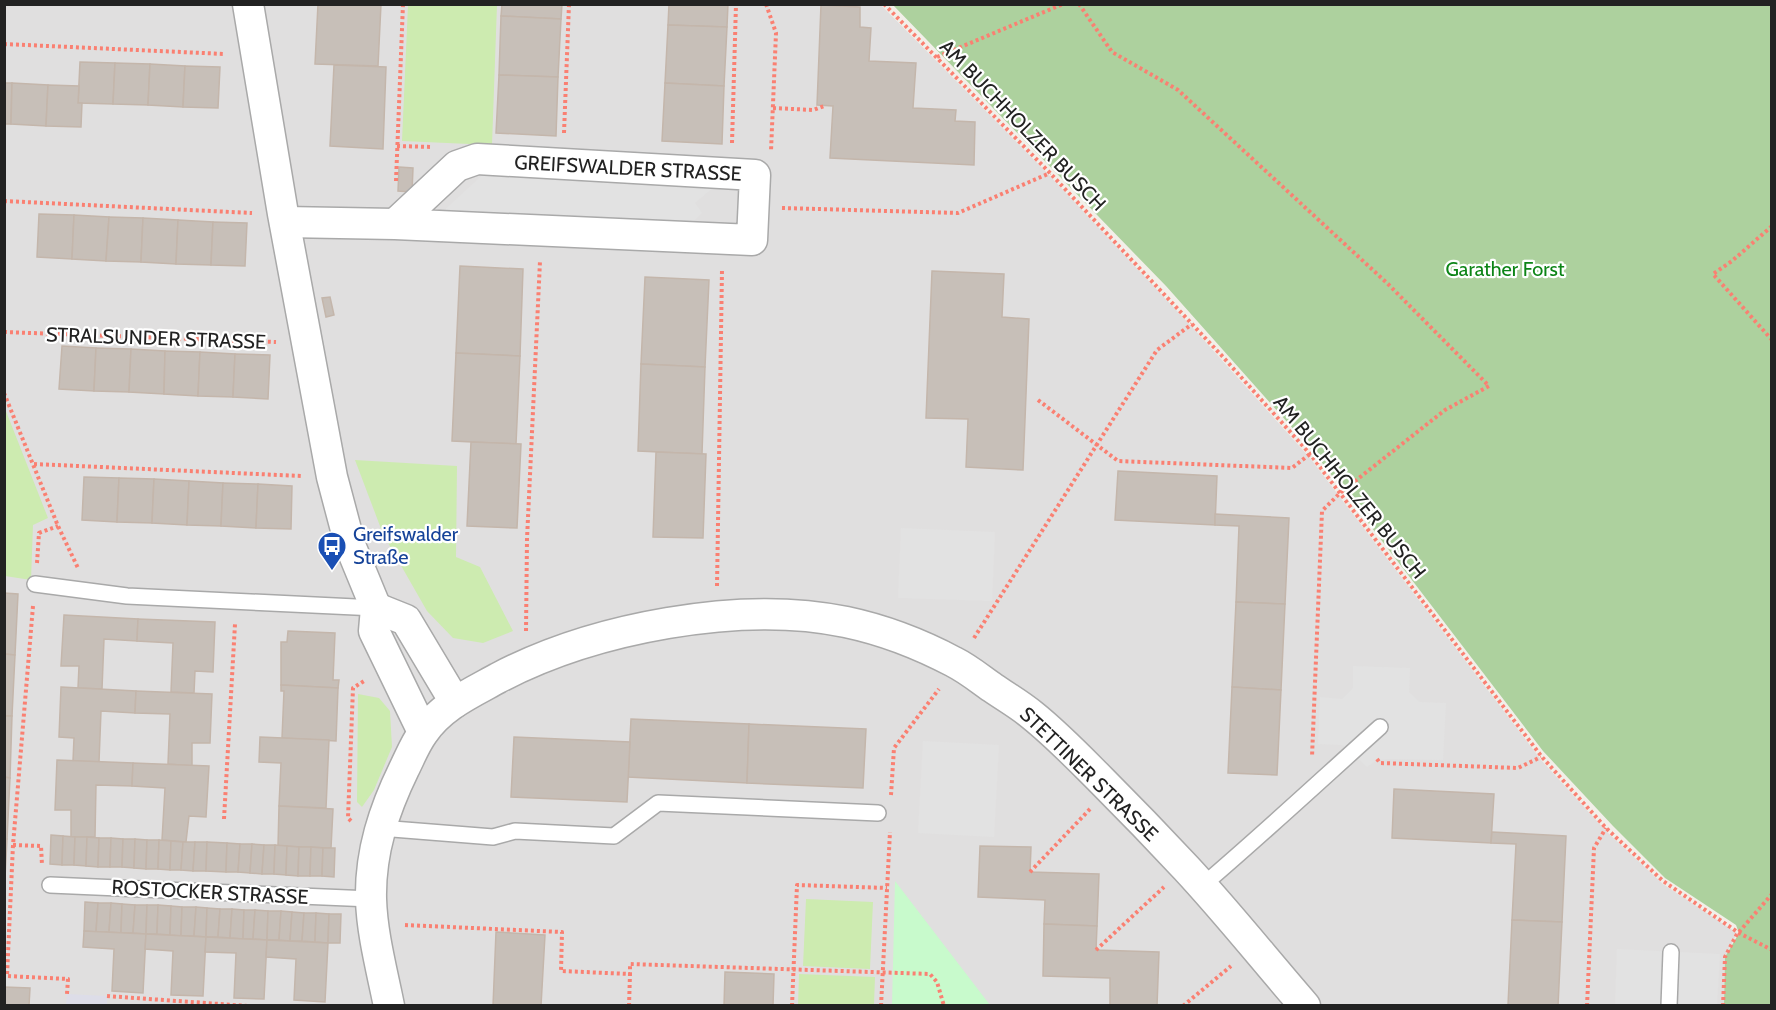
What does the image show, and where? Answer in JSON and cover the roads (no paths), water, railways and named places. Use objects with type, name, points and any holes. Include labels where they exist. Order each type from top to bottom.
[{"type":"street","points":[[248,4],[284,218],[332,477],[350,545],[376,608],[374,631],[423,732]]},
{"type":"street","name":"GREIFSWALDER STRASSE","points":[[284,218],[395,224],[752,240],[755,175],[477,159],[457,166],[395,224]]},
{"type":"street","points":[[376,608],[406,620],[455,702],[423,732],[397,783],[378,834],[372,911],[389,1005]]},
{"type":"street","name":"STETTINER STRASSE","points":[[455,702],[527,663],[631,630],[716,616],[809,617],[845,622],[889,633],[958,663],[1032,715],[1109,788],[1194,877],[1305,1005]]},
{"type":"lane","points":[[35,585],[127,597],[376,608]]},
{"type":"lane","points":[[1194,877],[1248,847],[1380,727]]},
{"type":"lane","points":[[378,834],[493,837],[515,831],[614,836],[657,803],[878,813]]},
{"type":"lane","name":"ROSTOCKER STRASSE","points":[[50,885],[372,911]]},
{"type":"lane","points":[[1669,1005],[1671,952]]},
{"type":"place","name":"Greifswalder Straße","points":[[332,572]]},
{"type":"park label","name":"Garather Forst","points":[[1505,269]]}]
